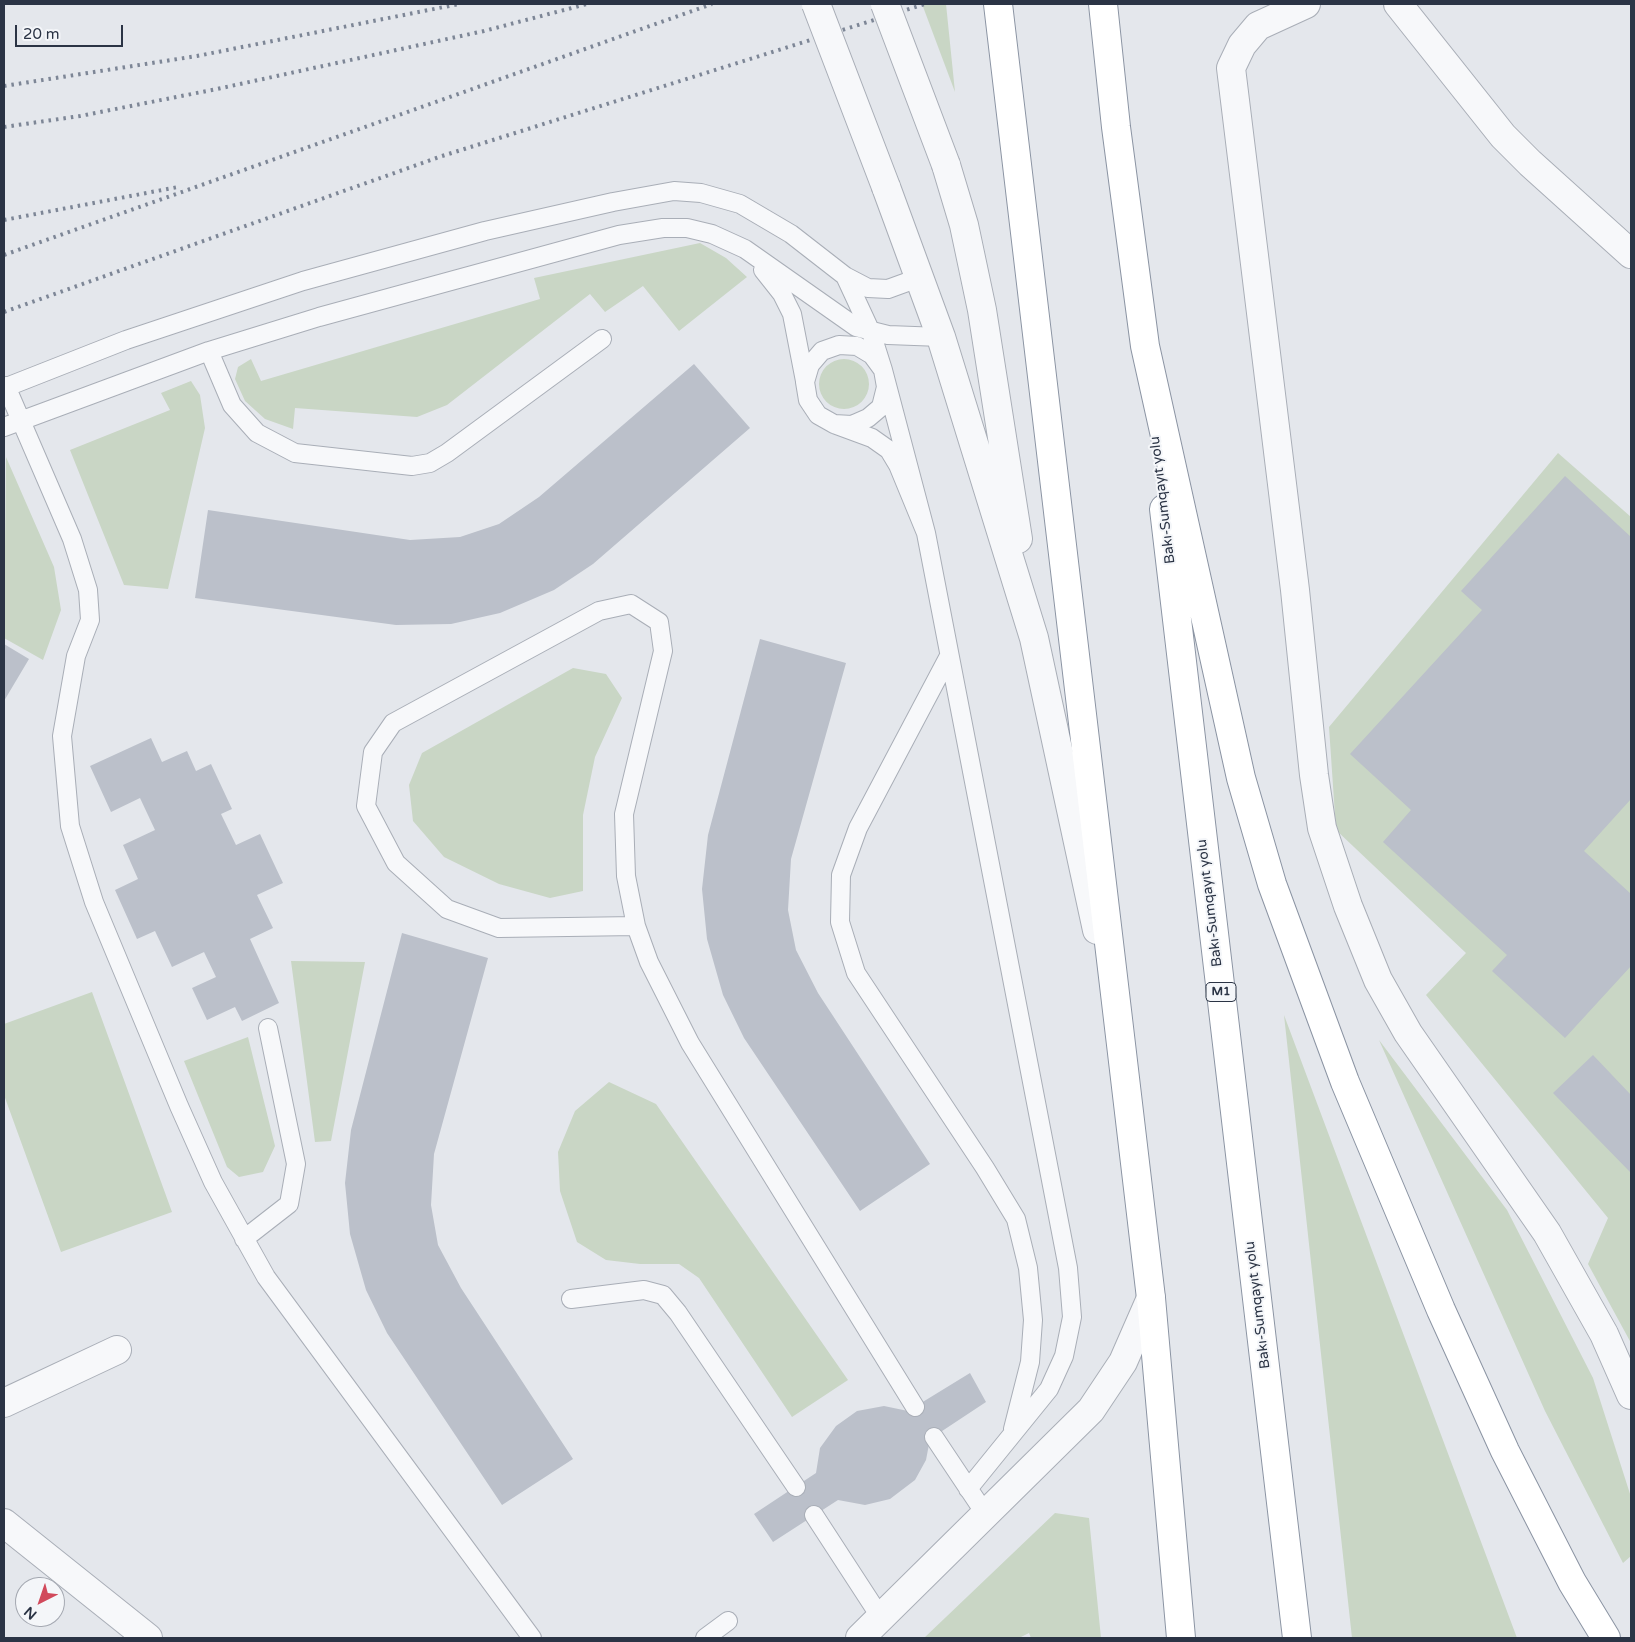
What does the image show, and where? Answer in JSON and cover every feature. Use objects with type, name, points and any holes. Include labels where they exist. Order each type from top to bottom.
[{"type":"highway","points":[[998,4],[1151,1298],[1181,1638]]},
{"type":"highway","points":[[1103,4],[1116,127],[1144,346],[1241,778],[1272,884],[1345,1082],[1441,1310],[1509,1459],[1572,1582],[1606,1638]]},
{"type":"highway","name":"Bakı-Sumqayıt yolu","points":[[1144,346],[1297,1638]]},
{"type":"street","points":[[816,4],[921,278],[1034,638]]},
{"type":"street","points":[[885,4],[946,165],[964,225],[982,310],[1034,638],[1118,1025]]},
{"type":"street","points":[[1306,4],[1258,26],[1242,46],[1230,68],[1295,590],[1314,775],[1322,828],[1348,906],[1378,980],[1408,1033],[1547,1233],[1604,1334],[1631,1395]]},
{"type":"street","points":[[1398,4],[1503,136],[1530,163],[1631,254]]},
{"type":"street","points":[[861,1638],[1091,1410],[1123,1362],[1151,1298]]},
{"type":"street","points":[[4,1403],[117,1350]]},
{"type":"street","points":[[4,1523],[148,1638]]},
{"type":"lane","points":[[532,1638],[266,1277],[212,1182],[179,1106],[94,902],[70,826],[62,736],[76,656],[90,620],[88,590],[72,539],[12,423],[5,387],[126,340],[303,281],[485,231],[613,202],[674,191],[701,193],[740,204],[791,234],[845,276],[868,288],[888,289],[921,278]]},
{"type":"lane","points":[[12,423],[209,351],[328,314],[619,235],[664,228],[687,228],[712,234],[745,249],[832,313],[856,327],[870,332],[941,337]]},
{"type":"lane","points":[[745,249],[782,294],[789,308],[797,336],[808,400],[818,415],[834,424],[872,438],[889,450],[898,465],[926,532]]},
{"type":"lane","points":[[845,276],[870,332],[883,370],[926,532],[1068,1268],[1072,1318],[1064,1356],[1049,1388],[968,1489]]},
{"type":"lane","points":[[209,351],[232,405],[257,433],[295,453],[412,466],[430,462],[447,453],[602,339]]},
{"type":"lane","points":[[805,382],[810,365],[822,351],[839,345],[857,346],[872,355],[883,370],[886,387],[881,407],[868,418],[852,425],[834,424]]},
{"type":"lane","points":[[636,926],[499,928],[447,909],[396,863],[366,806],[373,752],[393,723],[599,611],[631,604],[659,622],[663,651],[624,814],[626,876],[636,926],[649,962],[690,1043],[915,1407]]},
{"type":"lane","points":[[949,656],[858,828],[841,875],[840,922],[856,973],[985,1168],[1016,1219],[1028,1268],[1033,1320],[1030,1362],[1011,1437]]},
{"type":"lane","points":[[244,1239],[289,1204],[296,1164],[268,1028]]},
{"type":"lane","points":[[571,1299],[644,1290],[663,1295],[678,1313],[796,1487]]},
{"type":"lane","points":[[934,1436],[986,1515]]},
{"type":"lane","points":[[814,1515],[881,1618]]},
{"type":"lane","points":[[705,1638],[728,1621]]},
{"type":"green space","points":[[922,4],[946,4],[955,92]]},
{"type":"green space","points":[[700,243],[726,258],[747,277],[679,331],[643,286],[605,312],[590,294],[447,405],[417,417],[295,408],[293,429],[265,419],[245,401],[235,379],[238,367],[251,359],[261,381],[540,299],[534,278]]},
{"type":"green space","points":[[839,359],[849,359],[862,366],[869,379],[869,389],[862,402],[849,409],[839,409],[830,405],[823,398],[819,389],[819,379],[823,370],[830,363]]},
{"type":"green space","points":[[191,381],[200,395],[205,428],[168,589],[124,585],[70,450],[170,410],[161,393]]},
{"type":"green space","points":[[1558,453],[1631,517],[1631,1343],[1588,1264],[1608,1218],[1426,995],[1466,953],[1336,830],[1329,727]]},
{"type":"green space","points":[[6,457],[54,567],[61,610],[43,660],[4,638]]},
{"type":"green space","points":[[573,668],[606,674],[622,698],[595,757],[583,815],[583,891],[550,898],[499,884],[444,857],[413,821],[409,785],[422,753]]},
{"type":"green space","points":[[291,961],[365,962],[331,1141],[315,1142]]},
{"type":"green space","points":[[92,992],[172,1212],[61,1252],[4,1095],[4,1024]]},
{"type":"green space","points":[[1284,1015],[1517,1638],[1352,1638]]},
{"type":"green space","points":[[248,1037],[275,1146],[263,1172],[239,1177],[227,1167],[184,1061]]},
{"type":"green space","points":[[1379,1040],[1507,1210],[1593,1378],[1631,1497],[1631,1556],[1623,1563],[1545,1411]]},
{"type":"green space","points":[[609,1082],[656,1104],[848,1380],[792,1417],[699,1278],[679,1264],[640,1264],[606,1260],[577,1242],[560,1191],[558,1152],[575,1111]]},
{"type":"green space","points":[[1055,1513],[1089,1518],[1101,1638],[1031,1638],[1029,1633],[1019,1638],[924,1638]]},
{"type":"building","points":[[694,364],[750,428],[593,564],[554,590],[500,613],[451,624],[396,625],[195,598],[208,510],[410,540],[460,537],[499,524],[539,497]]},
{"type":"building","points":[[1565,476],[1631,537],[1631,799],[1584,851],[1631,894],[1631,966],[1565,1038],[1492,971],[1507,955],[1383,842],[1411,810],[1350,754],[1482,610],[1461,591]]},
{"type":"building","points":[[760,639],[846,663],[791,859],[788,910],[796,950],[818,993],[930,1164],[860,1211],[744,1038],[723,995],[707,939],[702,889],[708,835]]},
{"type":"building","points":[[4,644],[29,659],[4,701]]},
{"type":"building","points":[[151,738],[162,762],[187,751],[196,771],[211,764],[232,809],[221,814],[236,845],[260,834],[283,883],[257,895],[273,928],[250,939],[279,1003],[242,1021],[235,1007],[207,1020],[192,988],[216,977],[204,952],[172,967],[155,931],[137,939],[115,890],[138,879],[123,845],[155,830],[140,798],[111,812],[90,766]]},
{"type":"building","points":[[402,933],[488,958],[434,1154],[431,1205],[438,1245],[461,1288],[573,1459],[502,1505],[387,1333],[366,1290],[350,1234],[345,1183],[351,1130]]},
{"type":"building","points":[[1593,1055],[1631,1095],[1631,1173],[1553,1093]]},
{"type":"building","points":[[970,1373],[986,1402],[930,1439],[926,1460],[915,1480],[890,1499],[865,1505],[838,1500],[773,1542],[754,1514],[816,1473],[820,1448],[836,1426],[857,1411],[884,1406],[908,1411]]},
{"type":"railway","points":[[4,86],[197,56],[459,4]]},
{"type":"railway","points":[[4,127],[80,116],[217,89],[484,31],[587,4]]},
{"type":"railway","points":[[4,255],[712,4]]},
{"type":"railway","points":[[4,312],[442,156],[925,4]]},
{"type":"railway","points":[[4,220],[178,187]]}]
